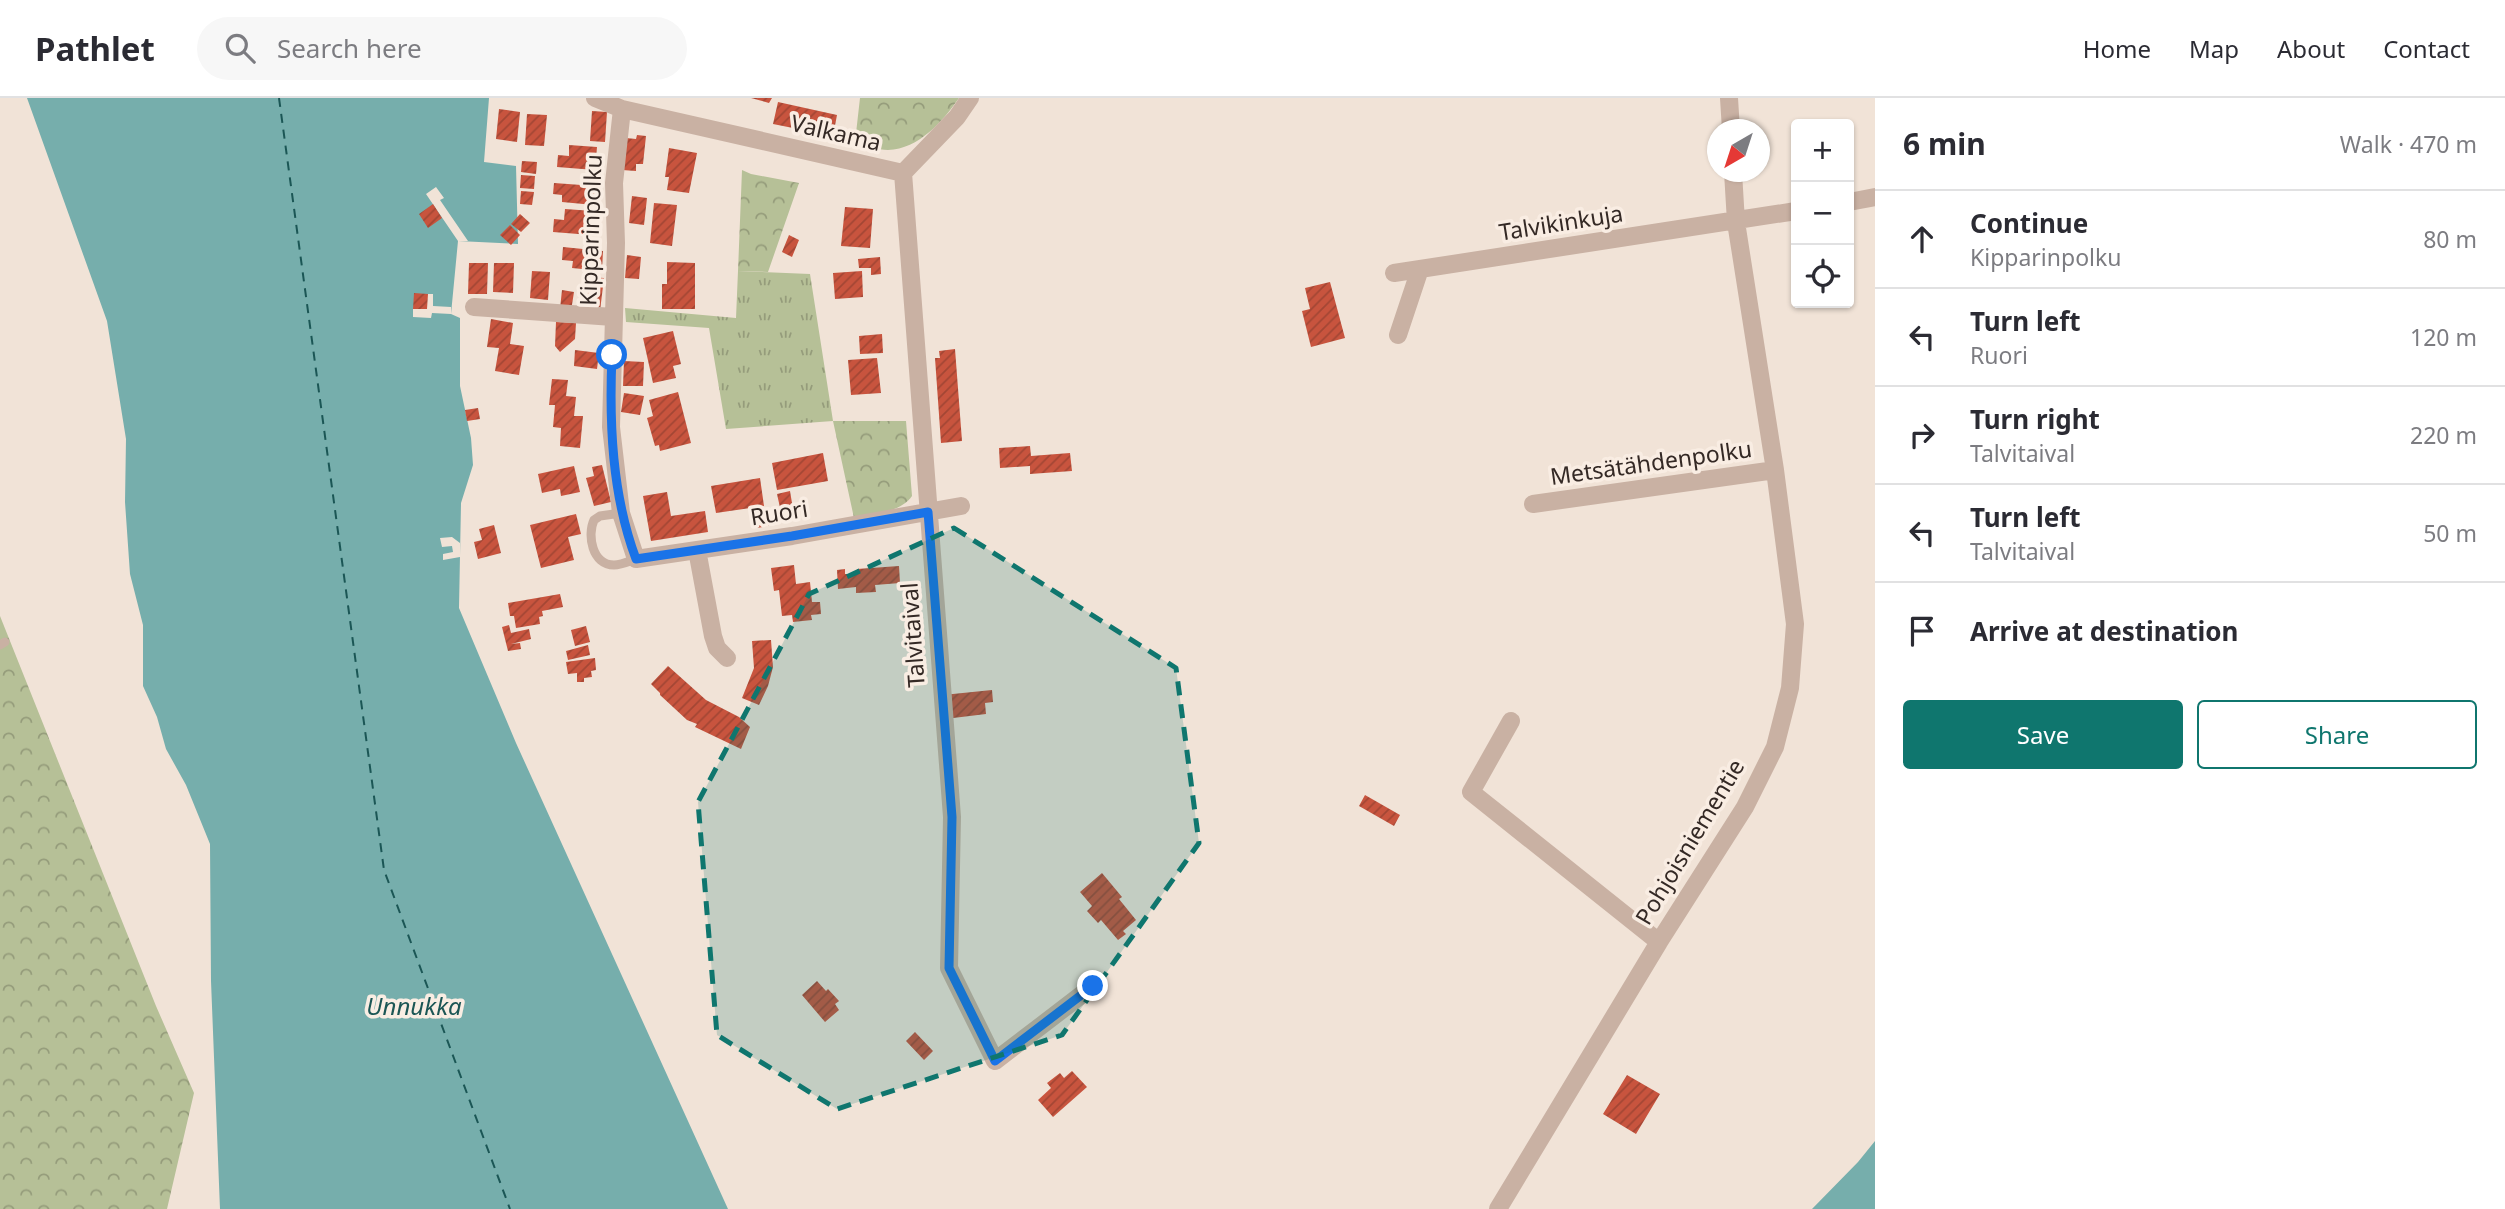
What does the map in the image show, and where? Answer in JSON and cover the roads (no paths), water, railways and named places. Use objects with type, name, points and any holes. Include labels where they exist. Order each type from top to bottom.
[{"type":"street","name":"Valkama","points":[[595,98],[622,109],[903,173]]},
{"type":"street","points":[[903,173],[957,117],[970,98]]},
{"type":"street","points":[[1729,98],[1730,119]]},
{"type":"street","name":"Kipparinpolku","points":[[622,109],[614,183],[616,243],[611,427],[621,513],[636,559]]},
{"type":"street","name":"Talvitaival","points":[[903,173],[952,817],[949,968],[995,1061],[1093,986]]},
{"type":"street","name":"Pohjoisniementie","points":[[1498,1209],[1659,942],[1745,807],[1775,747],[1790,688],[1795,624],[1775,470],[1735,222],[1733,182]]},
{"type":"street","points":[[1854,201],[1875,197]]},
{"type":"street","name":"Talvikinkuja","points":[[1394,273],[1791,212]]},
{"type":"street","points":[[1398,335],[1420,269]]},
{"type":"street","points":[[474,307],[613,317]]},
{"type":"street","name":"Metsätähdenpolku","points":[[1533,504],[1775,470]]},
{"type":"street","name":"Ruori","points":[[636,559],[961,506]]},
{"type":"street","points":[[697,551],[713,636],[717,648],[727,658]]},
{"type":"street","points":[[1510,721],[1471,792],[1659,942]]},
{"type":"lane","points":[[621,513],[600,516],[593,520],[590,537],[593,548],[604,562],[614,565],[636,559]]},
{"type":"water","name":"Unnukka","points":[[27,98],[489,98],[484,162],[516,166],[518,244],[458,241],[451,314],[460,318],[460,386],[471,438],[473,465],[461,503],[459,608],[516,743],[728,1209],[220,1209],[211,981],[210,844],[186,785],[166,749],[157,717],[143,686],[143,625],[130,574],[125,502],[126,439],[107,321]]},
{"type":"water","points":[[1875,1141],[1875,1209],[1812,1209],[1858,1162]]}]
